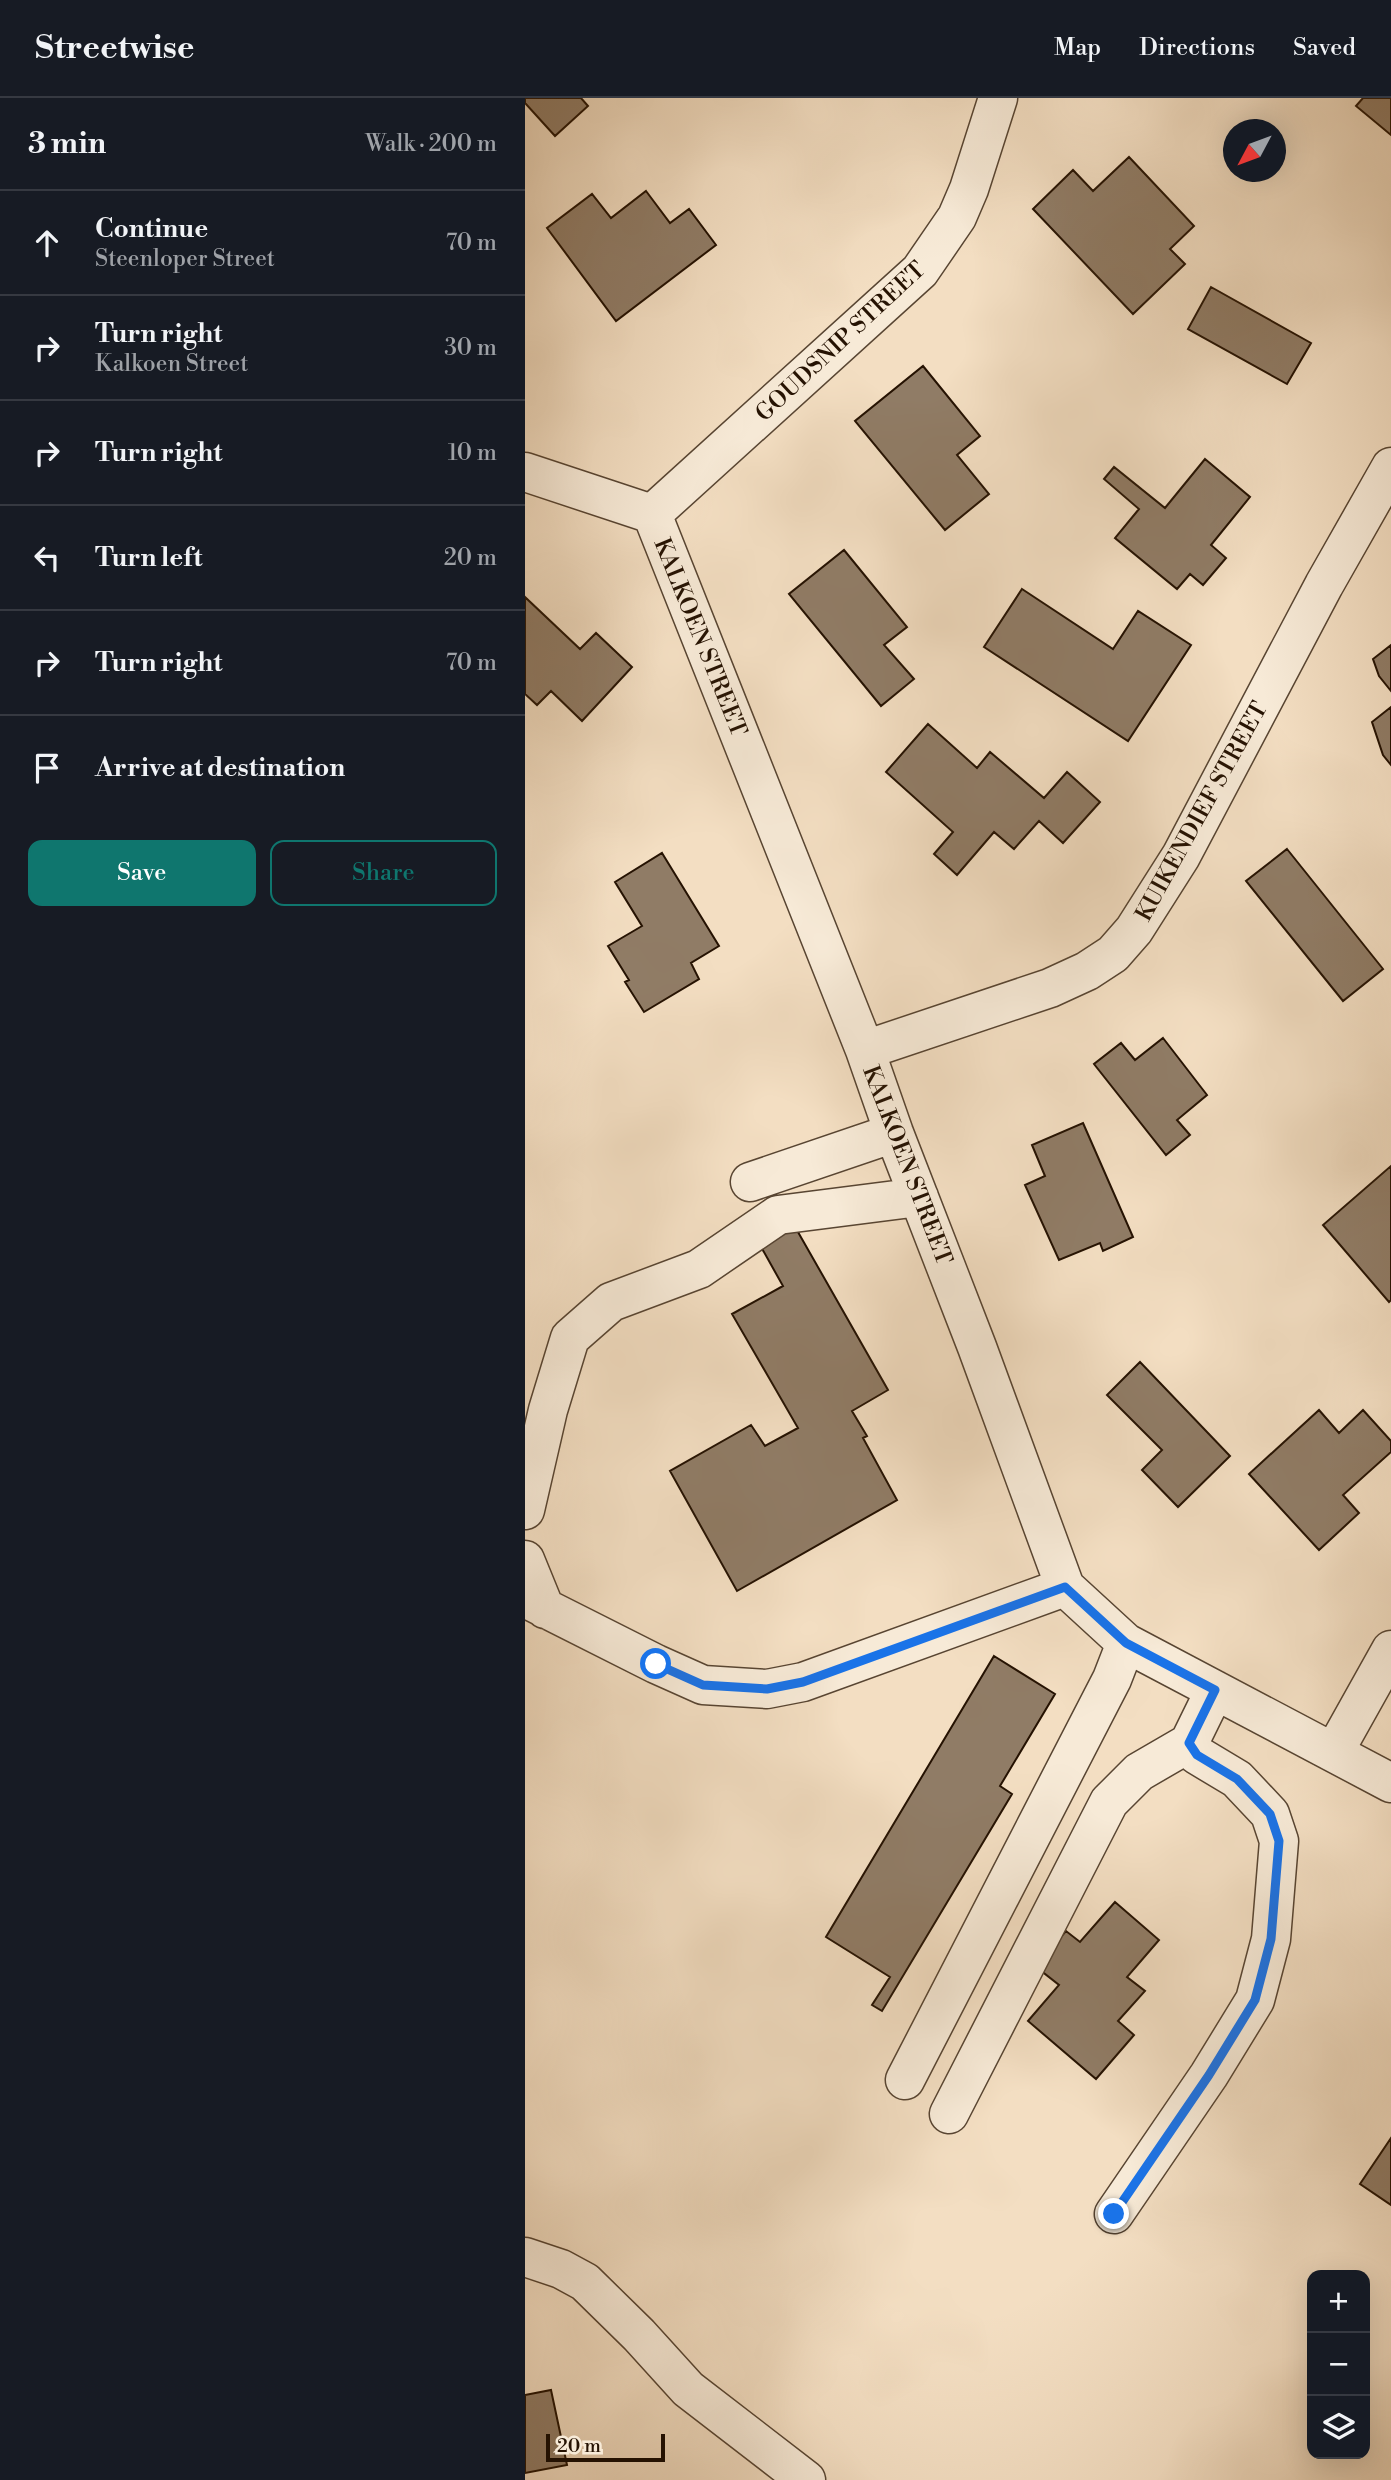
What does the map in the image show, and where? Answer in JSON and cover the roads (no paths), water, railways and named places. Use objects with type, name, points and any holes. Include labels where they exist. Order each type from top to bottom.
[{"type":"street","name":"GOUDSNIP STREET","points":[[652,514],[920,271],[957,217],[969,189],[998,98]]},
{"type":"street","name":"KUIKENDIEF STREET","points":[[865,1050],[1051,988],[1087,971],[1113,954],[1134,930],[1181,856],[1324,585],[1391,467]]},
{"type":"street","name":"KALKOEN STREET","points":[[525,472],[652,514],[865,1050],[1065,1587],[1126,1643],[1391,1783]]},
{"type":"street","points":[[750,1182],[894,1133]]},
{"type":"street","points":[[525,1510],[548,1410],[570,1338],[611,1302],[699,1269],[778,1215],[919,1197]]},
{"type":"street","points":[[525,1560],[535,1604],[703,1685],[767,1689],[803,1682],[1065,1587]]},
{"type":"street","points":[[905,2080],[1112,1679],[1126,1643]]},
{"type":"street","points":[[1334,1752],[1391,1650]]},
{"type":"street","points":[[949,2114],[1109,1802],[1139,1772],[1189,1743],[1215,1690]]},
{"type":"street","points":[[1114,2214],[1209,2075],[1255,2000],[1271,1939],[1279,1841],[1270,1814],[1237,1779],[1197,1755],[1189,1743]]},
{"type":"street","points":[[525,2256],[561,2269],[585,2282],[639,2335],[688,2389],[806,2480]]}]
